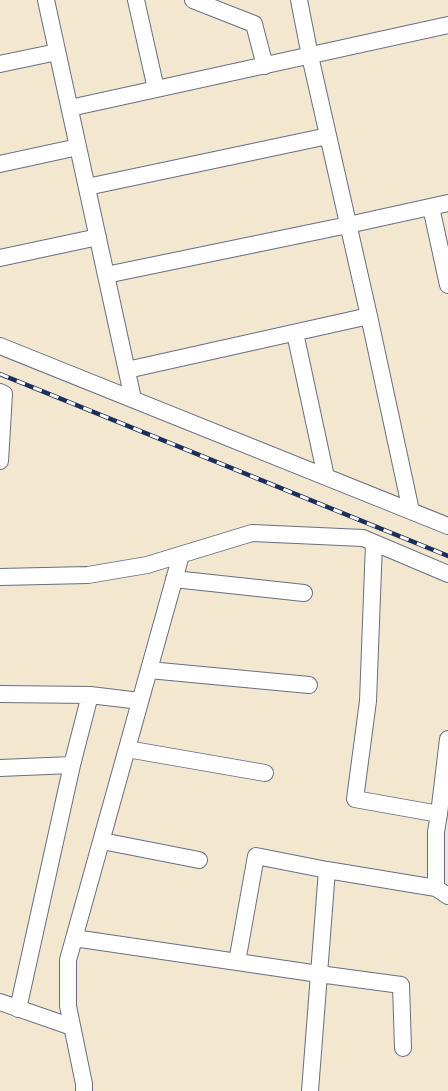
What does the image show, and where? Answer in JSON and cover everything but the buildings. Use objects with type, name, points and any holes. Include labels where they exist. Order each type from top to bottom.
[{"type":"street","points":[[46,0],[133,399]]},
{"type":"street","points":[[136,0],[156,89]]},
{"type":"street","points":[[193,0],[254,24],[265,66]]},
{"type":"street","points":[[299,0],[310,56],[369,316],[411,511]]},
{"type":"street","points":[[70,108],[448,25]]},
{"type":"street","points":[[0,64],[57,52]]},
{"type":"street","points":[[87,187],[328,136]]},
{"type":"street","points":[[0,164],[78,147]]},
{"type":"street","points":[[106,276],[448,203]]},
{"type":"street","points":[[431,207],[448,285]]},
{"type":"street","points":[[0,258],[98,237]]},
{"type":"street","points":[[127,370],[369,316]]},
{"type":"street","points":[[295,333],[326,477]]},
{"type":"street","points":[[0,346],[448,526]]},
{"type":"street","points":[[0,392],[4,394],[0,461]]},
{"type":"street","points":[[0,577],[88,575],[147,565],[252,533],[363,538],[448,574]]},
{"type":"street","points":[[374,543],[368,701],[355,799],[439,814]]},
{"type":"street","points":[[84,1091],[84,1084],[68,1006],[68,960],[181,555]]},
{"type":"street","points":[[174,579],[304,593]]},
{"type":"street","points":[[149,670],[309,686]]},
{"type":"street","points":[[0,694],[90,695],[140,701]]},
{"type":"street","points":[[18,1009],[72,765],[90,695]]},
{"type":"street","points":[[237,962],[256,856],[442,892],[436,832],[448,739]]},
{"type":"street","points":[[127,749],[265,773]]},
{"type":"street","points":[[0,768],[72,765]]},
{"type":"street","points":[[102,841],[199,860]]},
{"type":"street","points":[[310,1091],[327,870]]},
{"type":"street","points":[[74,938],[401,985],[403,1048]]},
{"type":"street","points":[[0,1002],[72,1027]]},
{"type":"railway","points":[[0,374],[448,556]]}]
